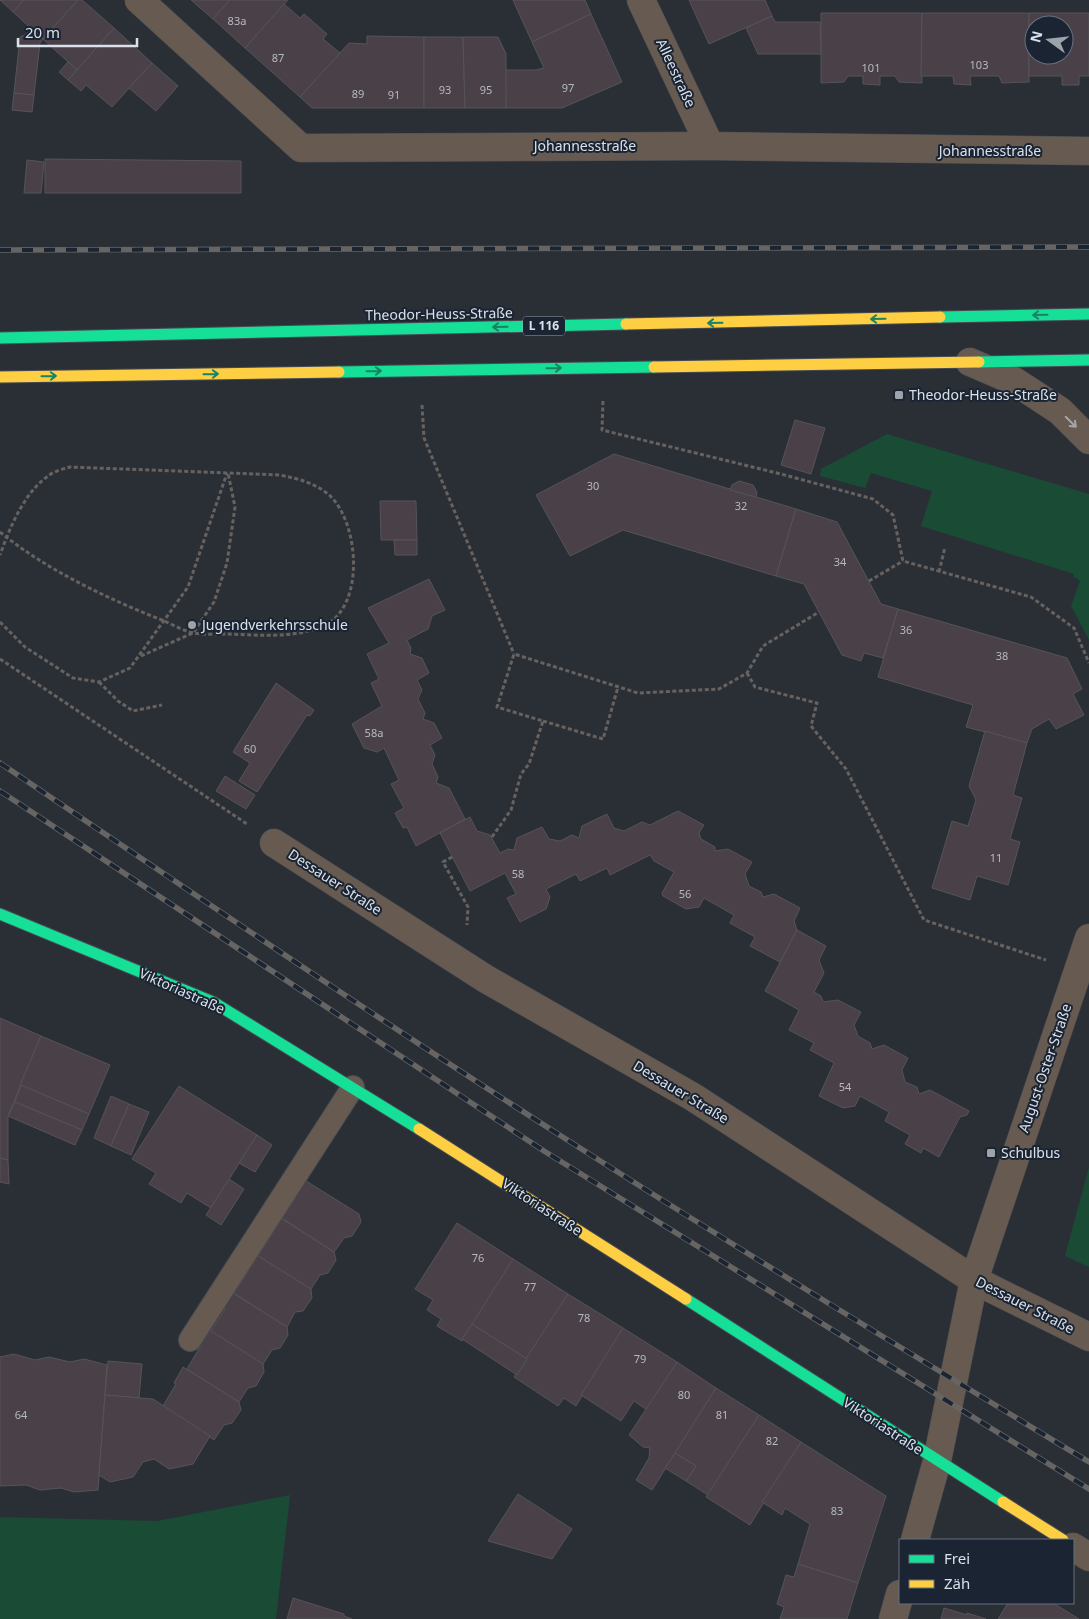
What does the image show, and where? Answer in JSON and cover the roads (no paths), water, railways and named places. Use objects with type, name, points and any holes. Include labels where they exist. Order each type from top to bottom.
[{"type":"main road","name":"Theodor-Heuss-Straße","points":[[0,338],[1089,314]]},
{"type":"main road","points":[[0,377],[1089,360]]},
{"type":"main road","name":"Viktoriastraße","points":[[0,914],[213,1002],[353,1087],[1061,1539]]},
{"type":"street","name":"Johannesstraße","points":[[139,0],[301,148],[710,146],[1089,152]]},
{"type":"street","name":"Alleestraße","points":[[641,0],[710,146]]},
{"type":"street","points":[[970,362],[1014,381],[1052,406],[1089,440]]},
{"type":"street","name":"Dessauer Straße","points":[[274,843],[486,979],[693,1097],[974,1280],[1089,1337]]},
{"type":"street","name":"August-Oster-Straße","points":[[915,1539],[937,1461],[974,1280],[1089,938]]},
{"type":"street","points":[[1074,1548],[1089,1557]]},
{"type":"street","points":[[893,1619],[899,1598]]},
{"type":"lane","points":[[190,1340],[353,1087]]},
{"type":"railway","points":[[0,250],[1089,247]]},
{"type":"railway","points":[[0,763],[208,904],[558,1134],[756,1259],[1089,1462]]},
{"type":"railway","points":[[0,791],[544,1151],[1089,1489]]},
{"type":"place","name":"Theodor-Heuss-Straße","points":[[899,395]]},
{"type":"place","name":"Jugendverkehrsschule","points":[[192,625]]},
{"type":"place","name":"Schulbus","points":[[991,1153]]}]
